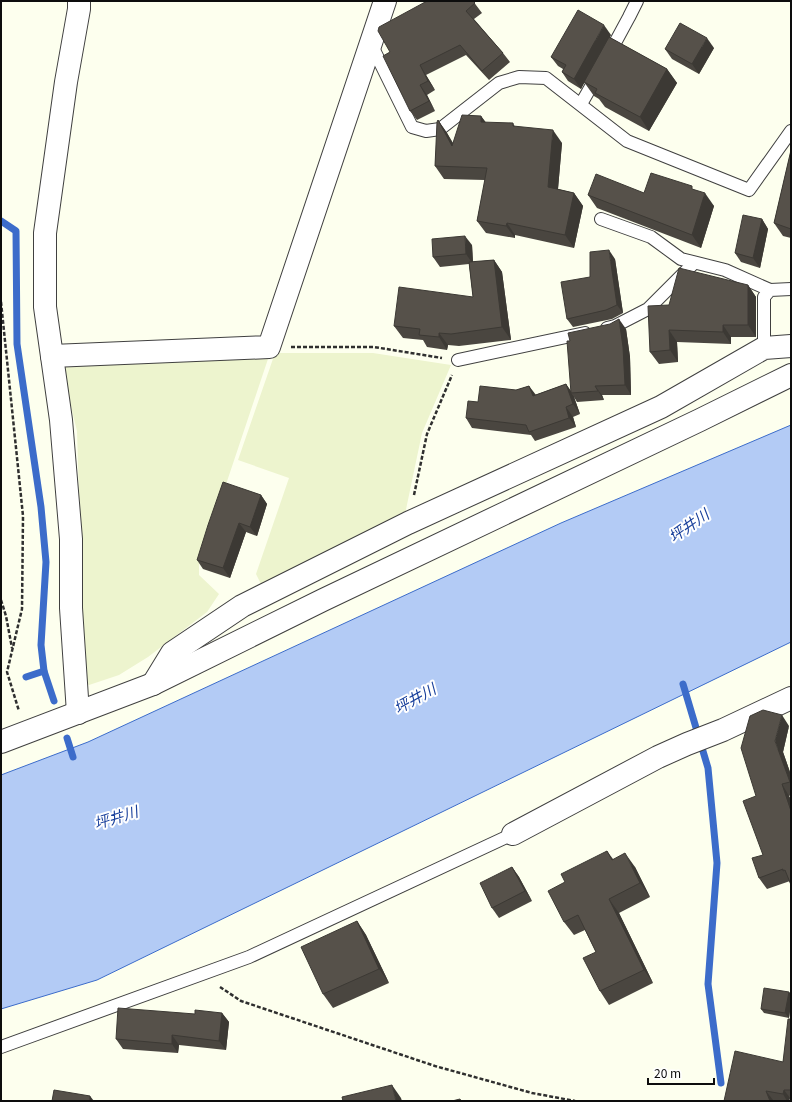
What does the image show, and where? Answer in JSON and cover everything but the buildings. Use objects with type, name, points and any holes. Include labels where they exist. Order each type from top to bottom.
[{"type":"street","points":[[78,713],[71,608],[71,539],[61,420],[45,307],[45,233],[66,82],[79,10],[79,1]]},
{"type":"street","points":[[52,356],[269,347],[385,1]]},
{"type":"street","points":[[153,684],[172,653],[242,606],[408,523],[661,407],[764,348],[791,346]]},
{"type":"street","points":[[1,742],[153,684],[323,600],[791,375]]},
{"type":"street","points":[[512,834],[658,757],[723,730],[791,698]]},
{"type":"lane","points":[[581,104],[637,1]]},
{"type":"lane","points":[[371,44],[412,127],[426,131],[440,129],[499,83],[520,77],[546,78],[627,141],[749,190],[791,130]]},
{"type":"lane","points":[[601,219],[651,236],[681,259],[725,270],[770,290],[791,289]]},
{"type":"lane","points":[[458,360],[615,326],[648,309],[694,263]]},
{"type":"lane","points":[[764,348],[764,297],[770,290]]},
{"type":"lane","points":[[1,1047],[249,956],[512,834]]},
{"type":"path","points":[[1,302],[23,516],[22,609],[7,672],[26,733]]},
{"type":"path","points":[[269,347],[374,347],[458,360],[427,434],[408,523]]},
{"type":"path","points":[[1,600],[6,616],[12,650]]},
{"type":"path","points":[[202,974],[241,1001],[435,1066],[532,1093],[575,1101]]},
{"type":"green space","points":[[270,353],[199,565],[199,575],[219,594],[207,612],[148,657],[119,675],[89,685],[80,678],[80,530],[77,431],[59,358]]},
{"type":"green space","points":[[275,353],[373,353],[451,365],[422,433],[404,519],[263,588],[256,574],[289,478],[238,460]]},
{"type":"water","name":"坪井川","points":[[791,425],[791,642],[97,980],[1,1009],[1,775],[88,742],[561,523]]},
{"type":"waterway","points":[[1,221],[16,231],[17,344],[41,507],[46,562],[41,645],[44,671],[54,701]]},
{"type":"waterway","points":[[26,677],[44,671]]},
{"type":"waterway","points":[[683,684],[708,768],[717,863],[708,984],[721,1083]]},
{"type":"waterway","points":[[67,738],[73,757]]}]
